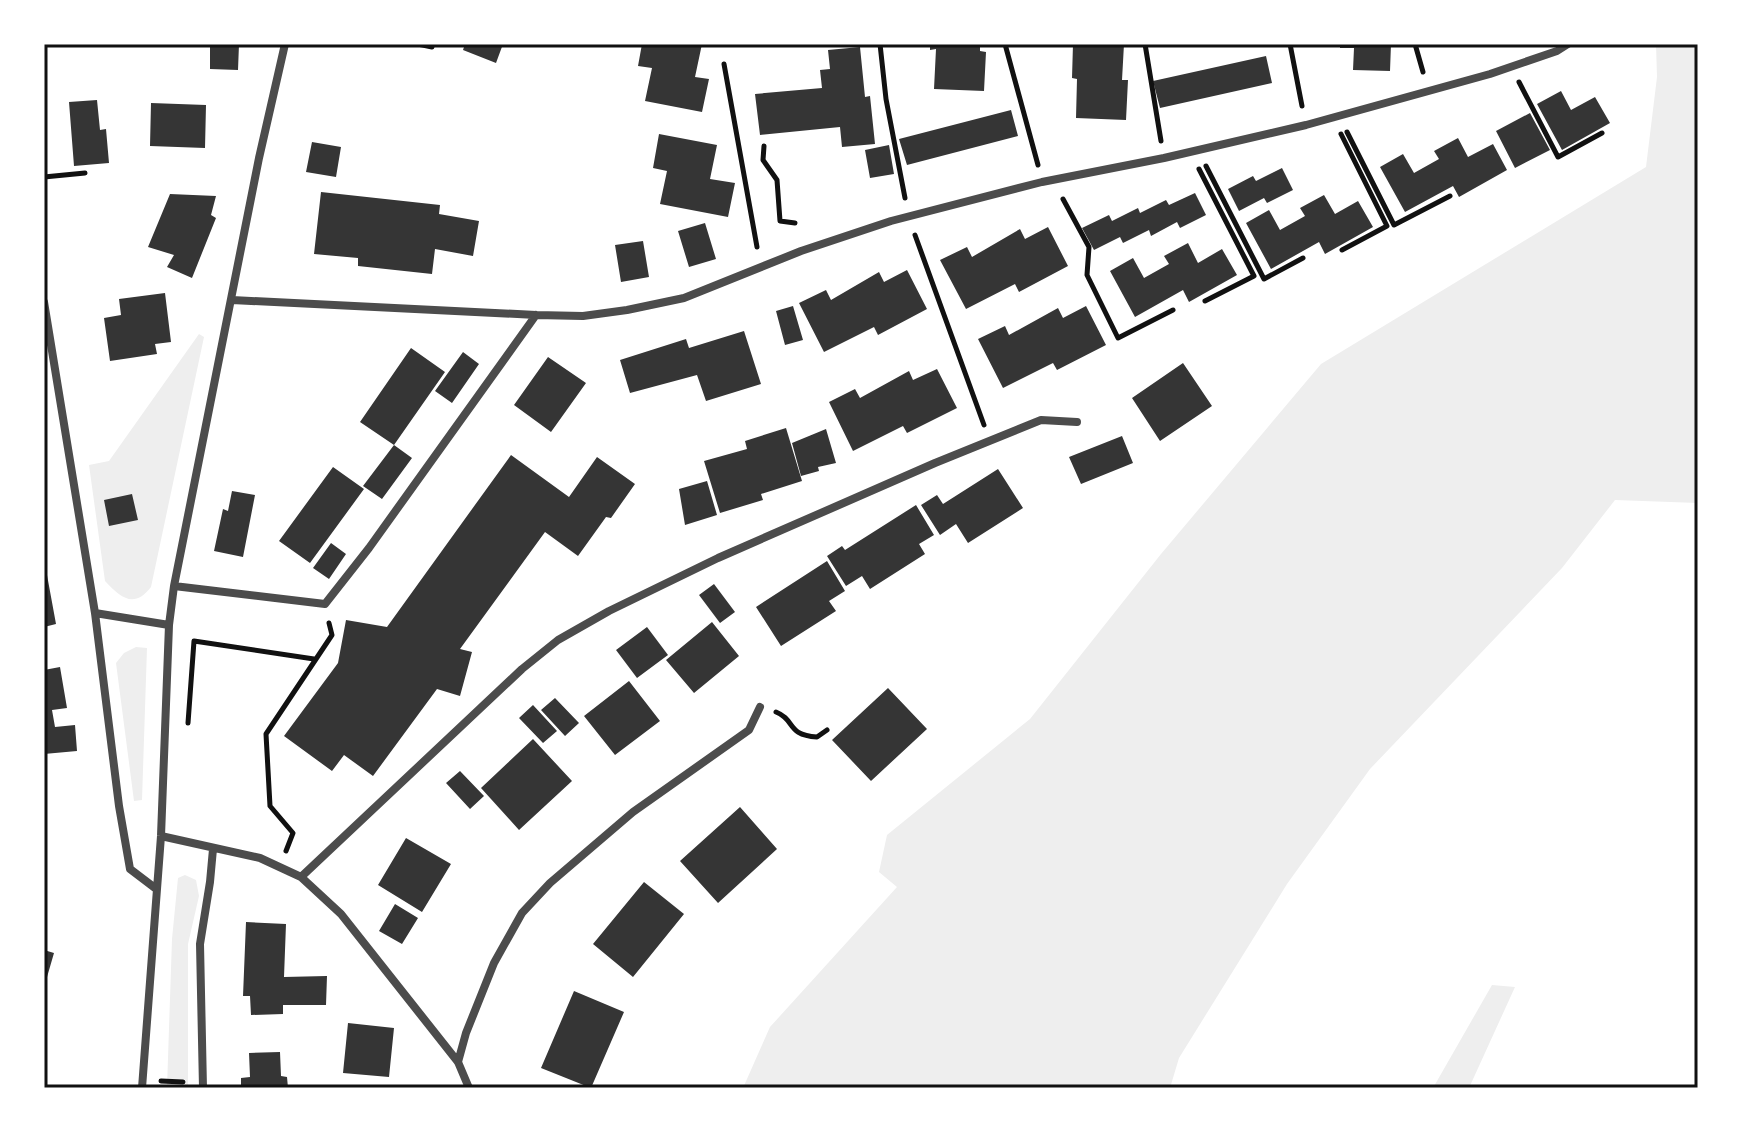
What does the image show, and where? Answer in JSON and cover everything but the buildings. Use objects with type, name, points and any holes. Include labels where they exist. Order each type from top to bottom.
[{"type":"street","points":[[142,1088],[161,836],[169,625],[174,586],[259,158],[285,44]]},
{"type":"street","points":[[232,300],[536,315],[583,316],[627,310],[684,298],[761,267],[908,216],[1054,179],[1164,158],[1306,125],[1429,93],[1557,51],[1568,44]]},
{"type":"street","points":[[44,302],[95,613],[130,869],[155,888]]},
{"type":"street","points":[[174,586],[325,604],[369,548],[536,315]]},
{"type":"street","points":[[301,877],[450,735],[558,640],[609,611],[718,558],[935,463],[1041,420],[1077,422]]},
{"type":"street","points":[[95,613],[169,625]]},
{"type":"street","points":[[458,1062],[494,963],[522,913],[550,883],[633,812],[749,730],[760,707]]},
{"type":"street","points":[[161,836],[260,858],[301,877],[341,914],[458,1062],[469,1088]]},
{"type":"street","points":[[203,1088],[200,944],[213,849]]},
{"type":"path","points":[[418,44],[432,47]]},
{"type":"path","points":[[880,44],[886,99],[908,216],[983,423]]},
{"type":"path","points":[[1005,44],[1042,182]]},
{"type":"path","points":[[1145,44],[1164,158]]},
{"type":"path","points":[[1290,44],[1306,125]]},
{"type":"path","points":[[1415,44],[1429,93]]},
{"type":"path","points":[[724,64],[761,267]]},
{"type":"path","points":[[1521,86],[1558,157],[1602,133]]},
{"type":"path","points":[[1342,250],[1387,226],[1348,141],[1394,225],[1450,196]]},
{"type":"path","points":[[764,146],[763,160],[777,180],[780,221],[795,223]]},
{"type":"path","points":[[1194,151],[1264,279],[1303,258]]},
{"type":"path","points":[[1194,151],[1254,276],[1205,301]]},
{"type":"path","points":[[44,177],[85,173]]},
{"type":"path","points":[[1054,179],[1089,247],[1087,275],[1118,338],[1173,310]]},
{"type":"path","points":[[281,867],[293,833],[270,806],[266,734],[332,635],[325,604]]},
{"type":"path","points":[[187,738],[194,641],[314,659]]},
{"type":"path","points":[[760,707],[782,714],[794,731],[804,736],[817,737],[827,730]]},
{"type":"path","points":[[164,1081],[184,1082]]},
{"type":"shaded area","points":[[1656,44],[1698,44],[1698,503],[1615,500],[1562,568],[1370,769],[1287,884],[1179,1058],[1170,1088],[743,1088],[770,1027],[897,887],[879,872],[887,835],[1030,719],[1161,554],[1321,364],[1646,167],[1657,77]]},
{"type":"shaded area","points":[[199,334],[204,337],[151,587],[139,598],[128,599],[105,581],[89,465],[109,461]]},
{"type":"shaded area","points":[[136,647],[147,648],[142,800],[134,801],[116,663],[124,653]]},
{"type":"shaded area","points":[[185,875],[196,880],[199,896],[188,944],[188,1088],[167,1088],[172,939],[178,878]]},
{"type":"shaded area","points":[[1492,985],[1515,987],[1469,1088],[1433,1088]]}]
